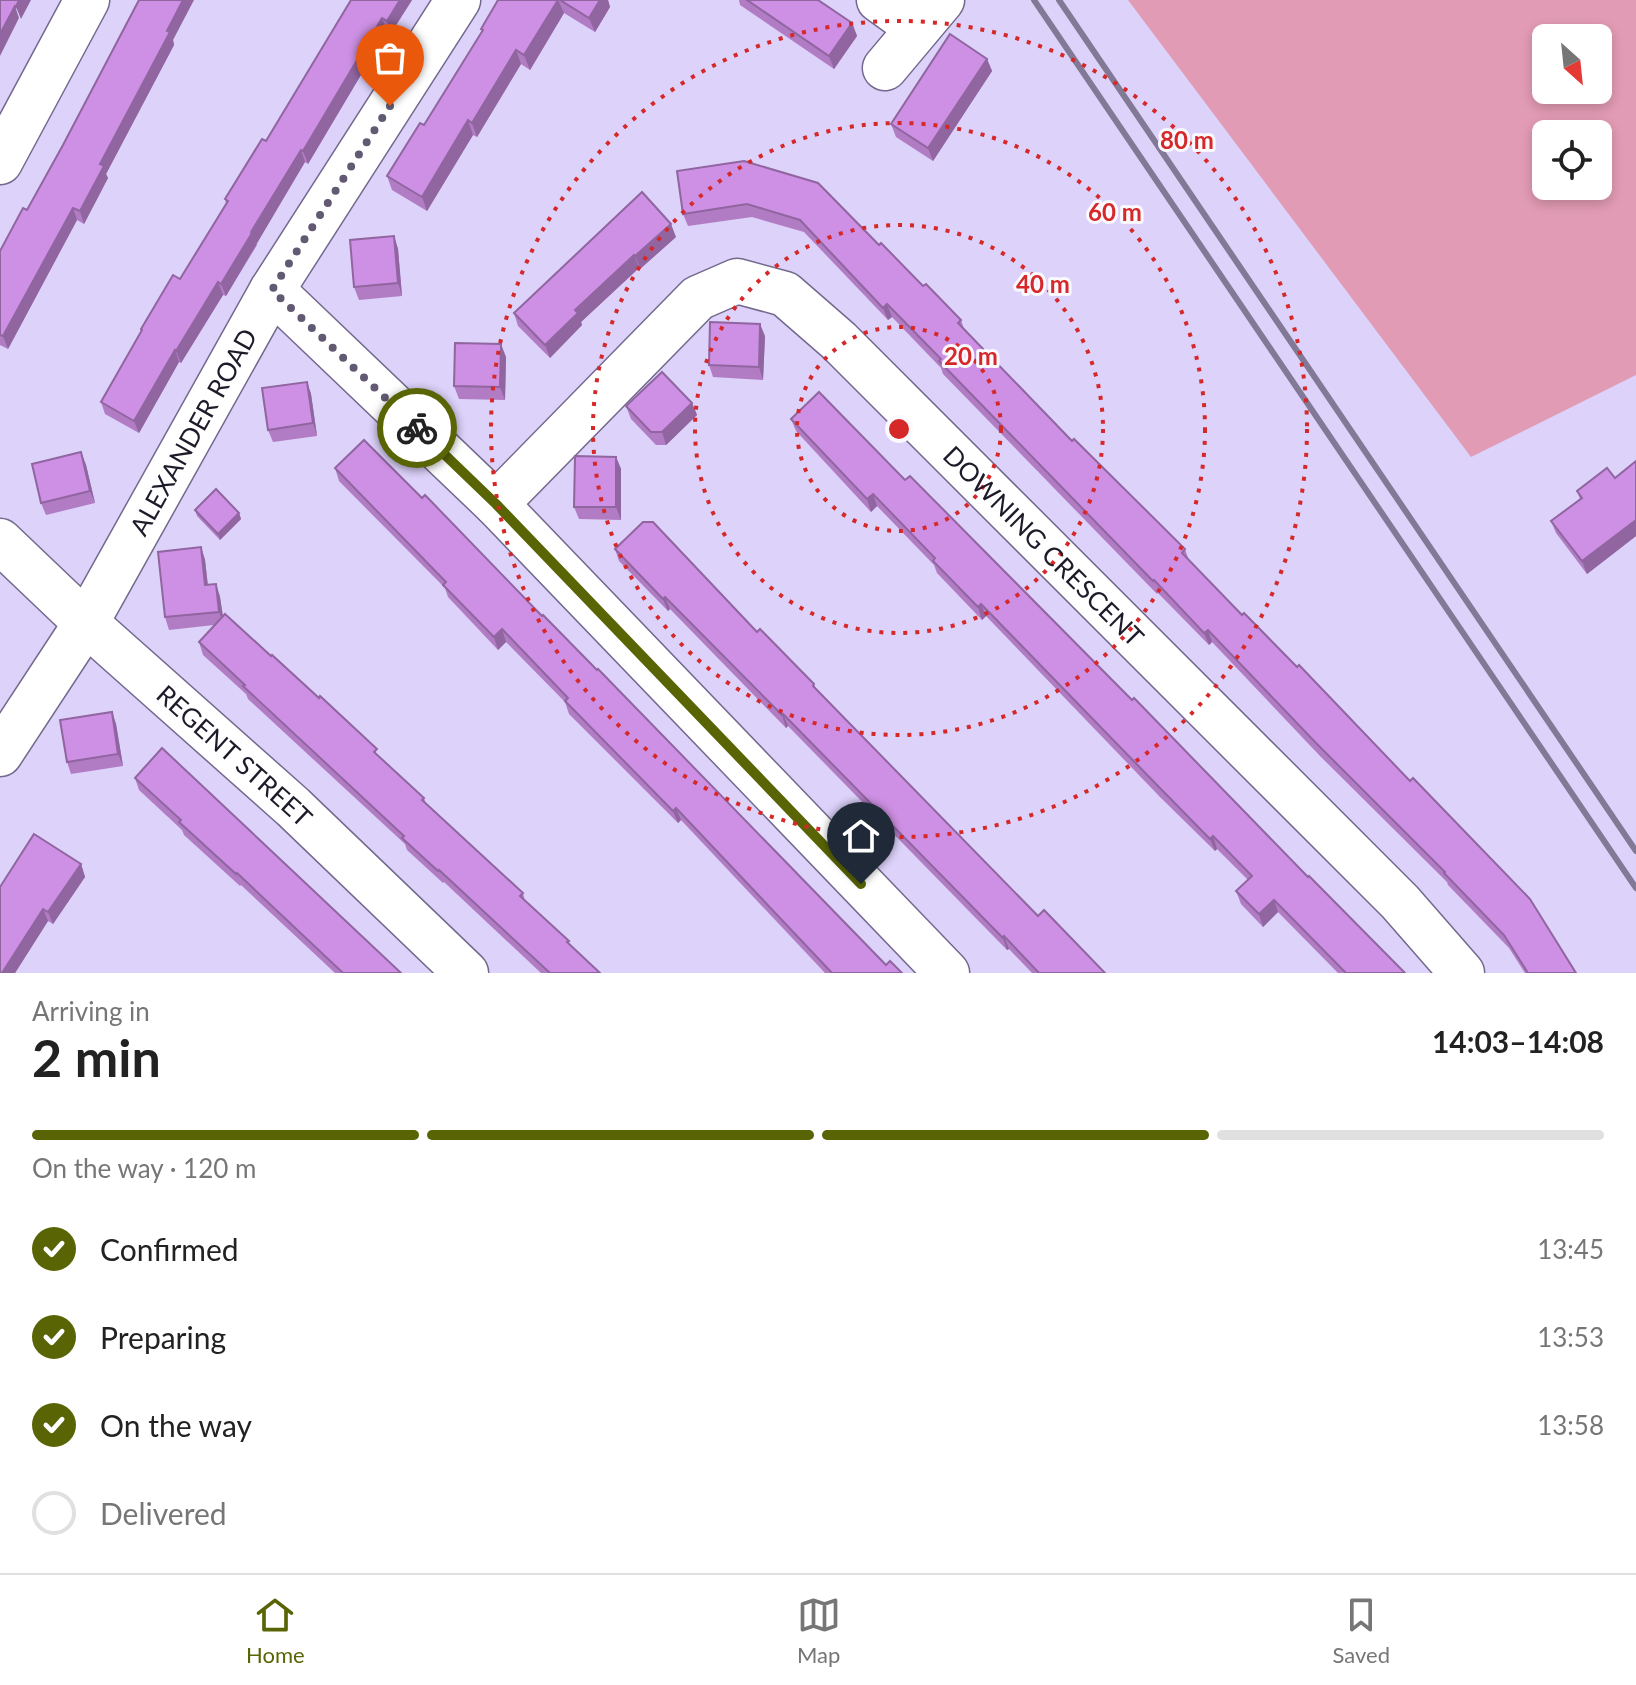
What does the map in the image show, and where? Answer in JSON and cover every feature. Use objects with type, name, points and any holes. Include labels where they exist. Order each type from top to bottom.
[{"type":"street","points":[[0,162],[87,0]]},
{"type":"street","name":"ALEXANDER ROAD","points":[[0,754],[86,623],[272,290],[458,0]]},
{"type":"street","points":[[879,0],[930,14],[885,68]]},
{"type":"street","name":"DOWNING CRESCENT","points":[[496,504],[698,298],[737,281],[785,294],[839,341],[1389,891],[1462,973]]},
{"type":"street","points":[[272,290],[496,504],[947,973]]},
{"type":"street","name":"REGENT STREET","points":[[0,541],[86,623],[293,807],[466,973]]},
{"type":"shaded area","points":[[1128,0],[1636,0],[1636,375],[1471,457]]},
{"type":"building","points":[[0,0],[19,0],[0,34]]},
{"type":"building","points":[[139,0],[183,0],[167,31],[170,32],[100,164],[104,166],[80,211],[73,208],[3,336],[0,335],[0,251],[63,145]]},
{"type":"building","points":[[351,0],[400,0],[387,21],[382,18],[303,151],[221,284],[218,282],[175,350],[134,421],[101,402],[173,275],[180,279],[228,201],[225,199],[262,139],[266,141]]},
{"type":"building","points":[[498,0],[558,0],[524,55],[516,50],[472,123],[468,120],[422,197],[387,176],[420,123],[424,125]]},
{"type":"building","points":[[560,0],[600,0],[589,18]]},
{"type":"building","points":[[747,0],[818,0],[852,23],[829,56]]},
{"type":"building","points":[[950,34],[987,59],[928,148],[891,124]]},
{"type":"building","points":[[744,161],[818,183],[879,245],[881,243],[923,286],[926,284],[961,320],[958,323],[1072,441],[1074,439],[1185,549],[1182,553],[1242,615],[1244,613],[1297,667],[1299,665],[1410,781],[1413,778],[1530,899],[1576,973],[1528,973],[1504,935],[1445,872],[1208,630],[1204,633],[939,361],[941,359],[887,304],[883,308],[800,220],[747,204],[683,214],[677,171]]},
{"type":"building","points":[[642,192],[671,224],[575,310],[578,313],[545,345],[514,313]]},
{"type":"building","points":[[394,236],[398,283],[354,287],[350,240]]},
{"type":"building","points":[[710,322],[760,324],[759,367],[709,365]]},
{"type":"building","points":[[455,343],[501,344],[500,387],[454,386]]},
{"type":"building","points":[[662,372],[692,403],[662,432],[651,432],[626,406]]},
{"type":"building","points":[[307,382],[313,423],[268,430],[262,388]]},
{"type":"building","points":[[819,392],[905,480],[910,476],[1132,700],[1134,698],[1405,973],[1346,973],[1274,900],[1259,914],[1236,891],[1252,876],[1213,836],[1210,839],[981,604],[978,607],[873,494],[867,499],[791,419]]},
{"type":"building","points":[[364,440],[422,498],[425,495],[886,965],[890,961],[902,973],[832,973],[676,808],[673,811],[565,701],[568,698],[502,629],[494,637],[443,585],[446,582],[335,468]]},
{"type":"building","points":[[81,452],[90,491],[41,503],[32,464]]},
{"type":"building","points":[[575,456],[616,457],[616,507],[574,507]]},
{"type":"building","points":[[1636,461],[1636,520],[1582,561],[1551,521],[1582,498],[1577,491],[1607,468],[1615,478]]},
{"type":"building","points":[[216,489],[239,513],[218,534],[195,510]]},
{"type":"building","points":[[643,522],[653,522],[757,632],[760,629],[1038,916],[1044,910],[1105,973],[1039,973],[1003,938],[783,714],[615,549]]},
{"type":"building","points":[[201,547],[205,585],[216,584],[219,612],[165,617],[158,552]]},
{"type":"building","points":[[225,614],[377,749],[374,752],[523,893],[520,896],[600,973],[550,973],[402,838],[404,836],[243,686],[199,642]]},
{"type":"building","points":[[112,712],[118,754],[67,762],[60,720]]},
{"type":"building","points":[[162,748],[401,973],[343,973],[179,822],[181,820],[135,778]]},
{"type":"building","points":[[34,834],[81,864],[48,912],[43,909],[0,973],[0,887]]},
{"type":"railway","points":[[1034,0],[1636,888]]},
{"type":"railway","points":[[1059,0],[1636,851]]},
{"type":"way so far","points":[[390,106],[272,290],[417,428]]},
{"type":"route","points":[[417,428],[496,504],[861,884]]}]
